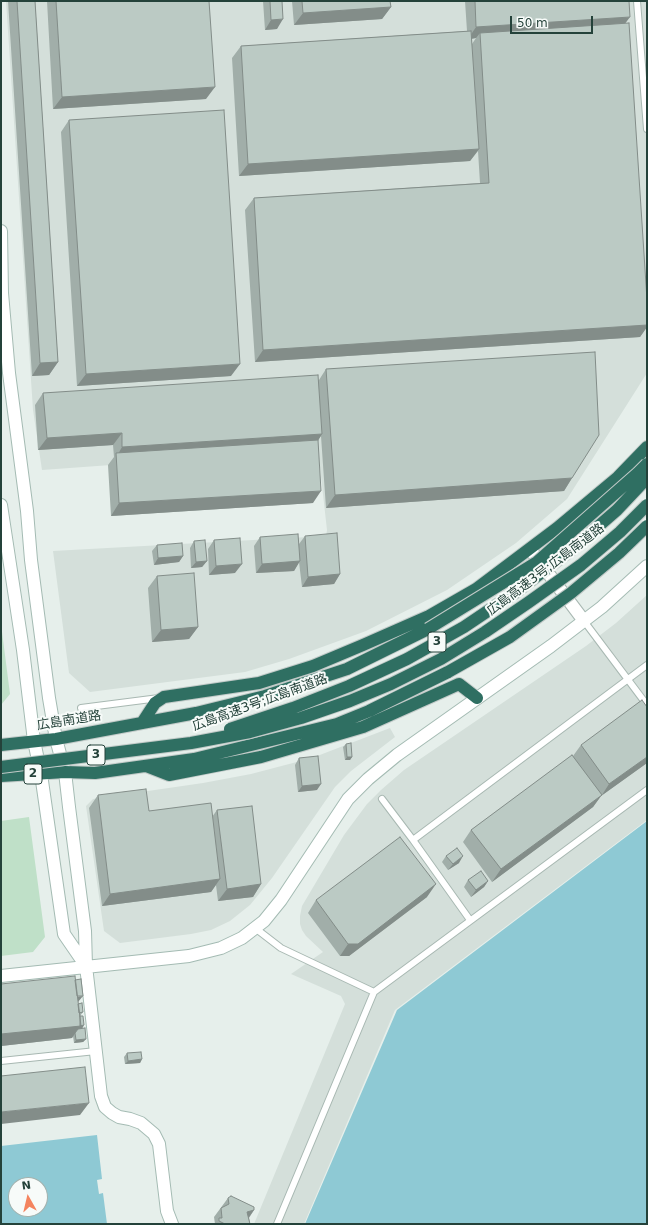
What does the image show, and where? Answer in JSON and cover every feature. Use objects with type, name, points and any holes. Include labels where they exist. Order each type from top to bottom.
[{"type":"highway","points":[[142,723],[155,703],[164,697],[259,683],[314,666],[429,616],[476,589],[557,528],[618,477],[647,446]]},
{"type":"highway","name":"広島南道路","points":[[1,745],[56,739],[204,711],[265,696],[347,669],[428,629],[537,562],[647,464]]},
{"type":"highway","name":"広島高速3号;広島南道路","points":[[191,742],[293,708],[349,686],[407,659],[464,627],[516,592],[571,550],[617,510],[647,478]]},
{"type":"highway","name":"広島高速3号;広島南道路","points":[[191,742],[250,732],[300,718],[391,684],[441,659],[485,632],[581,564],[620,532],[647,504]]},
{"type":"highway","points":[[145,766],[194,759],[337,724],[369,711],[448,672],[510,637],[571,593],[619,553],[647,526]]},
{"type":"highway","points":[[145,766],[169,775],[261,757],[363,727],[459,684],[477,698]]},
{"type":"highway","name":"3","points":[[1,767],[191,742]]},
{"type":"highway","name":"2","points":[[1,776],[65,772],[95,773],[145,766]]},
{"type":"street","points":[[1,230],[2,293],[9,373],[6,393],[27,511],[31,560],[48,690],[56,739],[65,772],[85,931],[86,966],[101,1096],[105,1107],[119,1117],[141,1123],[154,1134],[159,1144],[168,1211],[172,1224]]},
{"type":"street","points":[[1,505],[24,657],[34,741],[42,774],[64,934],[86,966]]},
{"type":"street","points":[[530,549],[584,621]]},
{"type":"street","points":[[1,976],[189,956],[221,948],[242,938],[264,921],[282,900],[348,799],[368,779],[397,755],[584,621],[602,607],[647,566]]},
{"type":"lane","points":[[637,1],[647,129]]},
{"type":"lane","points":[[584,621],[647,705]]},
{"type":"lane","points":[[413,840],[647,665]]},
{"type":"lane","points":[[81,708],[164,697]]},
{"type":"lane","points":[[277,1224],[374,992],[647,790]]},
{"type":"lane","points":[[382,799],[470,920]]},
{"type":"lane","points":[[255,928],[281,948],[374,992]]},
{"type":"lane","points":[[1,1061],[96,1051]]},
{"type":"shaded area","points":[[6,1],[647,1],[647,373],[567,499],[516,543],[447,590],[366,631],[289,659],[245,672],[90,692],[69,673],[53,551],[326,536],[327,530],[318,450],[42,470],[33,410]]},
{"type":"shaded area","points":[[647,595],[647,820],[395,1010],[304,1224],[254,1224],[345,1004],[341,996],[291,974],[323,952],[306,936],[302,930],[300,916],[302,906],[344,835],[367,804],[404,770],[586,646],[616,623]]},
{"type":"shaded area","points":[[390,728],[395,737],[351,771],[335,787],[272,878],[250,905],[230,921],[211,930],[191,934],[120,943],[104,931],[86,806],[93,799],[203,783],[251,774],[312,758]]},
{"type":"green space","points":[[1,624],[10,694],[1,705]]},
{"type":"green space","points":[[29,817],[45,937],[33,952],[1,956],[1,821]]},
{"type":"water","points":[[647,821],[647,1224],[305,1224],[397,1010]]},
{"type":"water","points":[[97,1135],[102,1179],[97,1180],[99,1194],[103,1193],[107,1224],[1,1224],[1,1146]]},
{"type":"building","points":[[17,1],[35,1],[58,362],[40,363]]},
{"type":"building","points":[[56,1],[209,1],[215,87],[62,97]]},
{"type":"building","points":[[270,1],[282,1],[283,19],[271,20]]},
{"type":"building","points":[[302,1],[390,1],[391,7],[303,13]]},
{"type":"building","points":[[475,1],[629,1],[630,17],[476,27]]},
{"type":"building","points":[[629,23],[647,300],[647,325],[263,350],[254,198],[489,183],[480,33]]},
{"type":"building","points":[[471,31],[479,149],[248,164],[241,46]]},
{"type":"building","points":[[224,110],[240,364],[86,374],[69,120]]},
{"type":"building","points":[[595,352],[599,435],[572,478],[335,495],[326,369]]},
{"type":"building","points":[[318,375],[322,434],[122,447],[122,433],[47,438],[43,393]]},
{"type":"building","points":[[318,440],[321,491],[119,503],[116,453]]},
{"type":"building","points":[[337,533],[340,574],[308,577],[305,536]]},
{"type":"building","points":[[298,534],[300,561],[262,564],[260,537]]},
{"type":"building","points":[[240,538],[242,564],[216,566],[214,540]]},
{"type":"building","points":[[205,540],[207,561],[196,562],[194,541]]},
{"type":"building","points":[[182,543],[183,556],[158,558],[157,545]]},
{"type":"building","points":[[194,573],[198,627],[161,630],[157,576]]},
{"type":"building","points":[[642,700],[647,707],[647,757],[609,784],[581,745]]},
{"type":"building","points":[[351,743],[352,757],[347,757],[346,744]]},
{"type":"building","points":[[572,755],[602,795],[501,869],[471,830]]},
{"type":"building","points":[[318,756],[321,784],[302,786],[299,758]]},
{"type":"building","points":[[146,789],[149,811],[211,803],[220,879],[110,894],[98,795]]},
{"type":"building","points":[[252,806],[261,884],[227,889],[217,810]]},
{"type":"building","points":[[400,837],[436,884],[358,944],[348,944],[316,900]]},
{"type":"building","points":[[457,848],[463,856],[453,864],[446,856]]},
{"type":"building","points":[[481,871],[488,881],[476,890],[468,880]]},
{"type":"building","points":[[75,976],[81,1026],[1,1034],[1,984]]},
{"type":"building","points":[[81,979],[83,996],[77,996],[75,980]]},
{"type":"building","points":[[82,1003],[83,1012],[79,1013],[78,1004]]},
{"type":"building","points":[[80,1016],[83,1016],[84,1025],[80,1026]]},
{"type":"building","points":[[85,1028],[86,1039],[76,1040],[75,1033],[78,1029]]},
{"type":"building","points":[[141,1052],[142,1059],[128,1061],[127,1053]]},
{"type":"building","points":[[85,1067],[89,1103],[1,1112],[1,1076]]},
{"type":"building","points":[[231,1196],[254,1207],[254,1210],[247,1212],[250,1224],[225,1224],[219,1221],[219,1218],[222,1218],[221,1208],[229,1204],[228,1198]]}]
